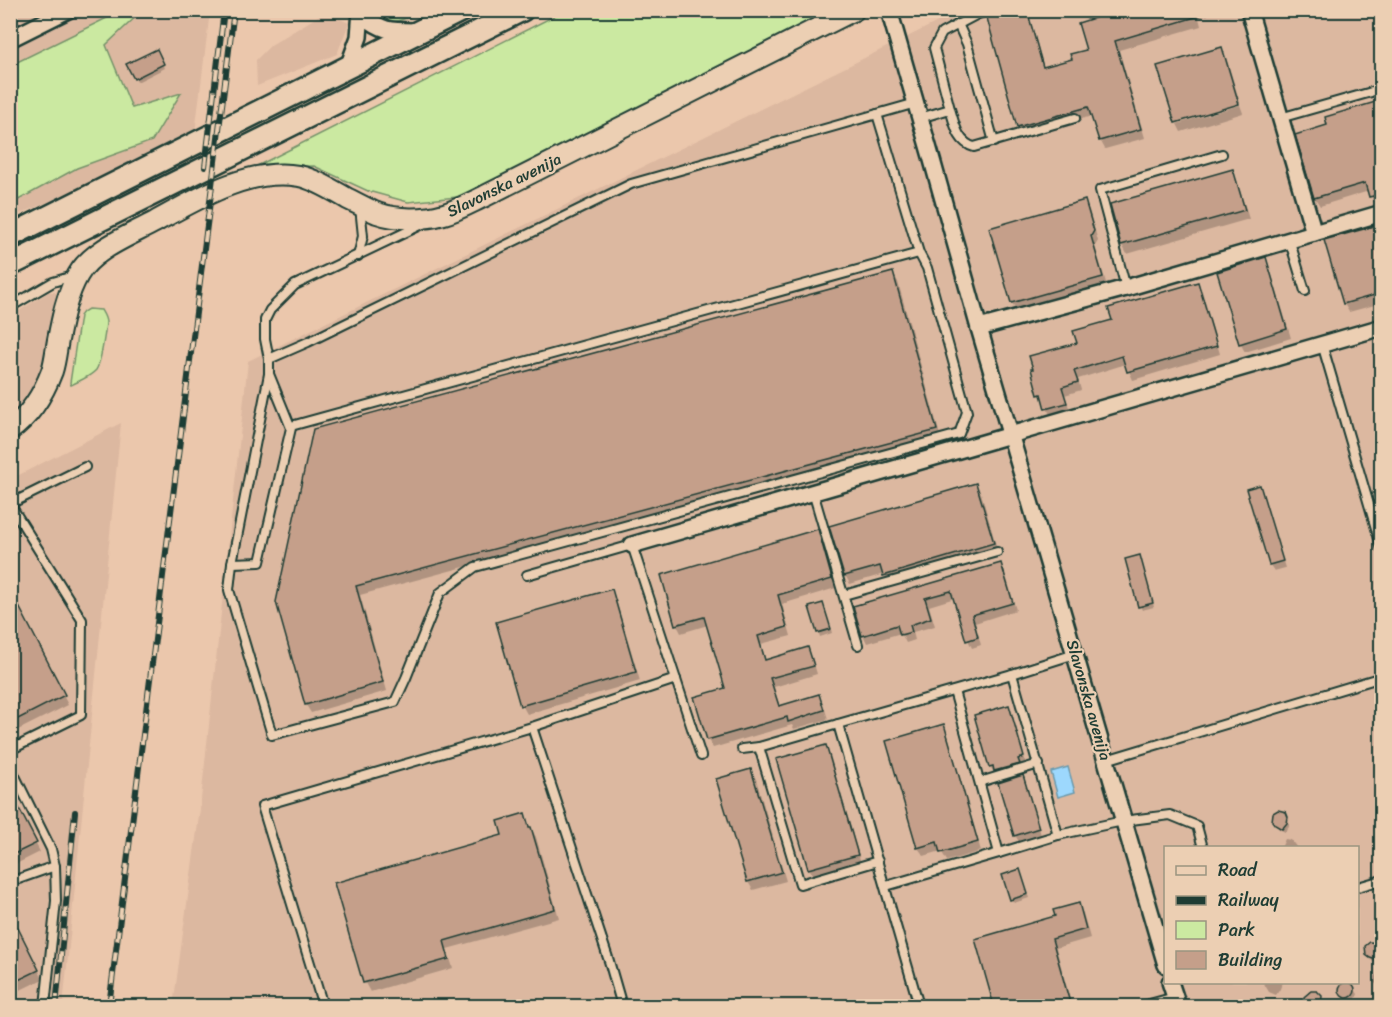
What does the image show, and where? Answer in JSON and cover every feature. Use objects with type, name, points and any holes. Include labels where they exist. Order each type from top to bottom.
[{"type":"main road","points":[[10,236],[462,10]]},
{"type":"main road","points":[[10,265],[522,10]]},
{"type":"street","points":[[10,39],[68,10]]},
{"type":"street","name":"Slavonska avenija","points":[[10,430],[22,421],[40,399],[52,370],[69,296],[78,274],[104,249],[182,207],[244,180],[282,174],[302,176],[379,213],[402,218],[421,218],[443,214],[485,196],[854,10]]},
{"type":"street","name":"Slavonska avenija","points":[[889,10],[1123,821],[1162,942]]},
{"type":"street","points":[[1249,10],[1314,233]]},
{"type":"street","points":[[362,13],[377,27],[392,32],[420,31]]},
{"type":"street","points":[[348,67],[359,37],[362,13]]},
{"type":"street","points":[[979,328],[1126,288],[1382,213]]},
{"type":"street","points":[[632,545],[1382,327]]},
{"type":"lane","points":[[989,10],[942,33],[934,48],[960,138],[966,145],[974,147],[1075,118]]},
{"type":"lane","points":[[958,24],[967,44],[994,142]]},
{"type":"lane","points":[[1280,118],[1382,89]]},
{"type":"lane","points":[[269,359],[317,338],[631,184],[878,114],[950,109]]},
{"type":"lane","points":[[443,214],[295,285],[270,310],[265,320],[269,374],[232,563],[229,590],[272,735],[394,702],[440,593],[475,567],[959,434],[967,412],[927,268],[919,253],[878,114]]},
{"type":"lane","points":[[1126,288],[1100,190],[1222,154]]},
{"type":"lane","points":[[358,256],[363,237],[360,205]]},
{"type":"lane","points":[[1290,239],[1305,291]]},
{"type":"lane","points":[[291,426],[919,253]]},
{"type":"lane","points":[[10,308],[53,282],[78,274]]},
{"type":"lane","points":[[1322,344],[1382,549]]},
{"type":"lane","points":[[232,563],[260,562],[291,426],[269,374]]},
{"type":"lane","points":[[10,750],[81,715],[82,621],[10,504],[85,467]]},
{"type":"lane","points":[[813,492],[858,645]]},
{"type":"lane","points":[[527,575],[632,545],[701,756]]},
{"type":"lane","points":[[844,596],[997,552]]},
{"type":"lane","points":[[742,749],[759,747],[954,692],[1075,654]]},
{"type":"lane","points":[[1012,674],[1058,835]]},
{"type":"lane","points":[[1106,760],[1382,677]]},
{"type":"lane","points":[[323,1006],[262,806],[532,727],[676,679]]},
{"type":"lane","points":[[954,692],[999,854]]},
{"type":"lane","points":[[838,724],[919,1006]]},
{"type":"lane","points":[[532,727],[622,1006]]},
{"type":"lane","points":[[759,747],[800,884],[878,861]]},
{"type":"lane","points":[[980,782],[1039,764]]},
{"type":"lane","points":[[10,766],[51,849],[54,866],[56,901],[45,1006]]},
{"type":"lane","points":[[886,886],[1058,835],[1123,821],[1170,815],[1197,826],[1202,846]]},
{"type":"lane","points":[[10,882],[54,866]]},
{"type":"lane","points":[[1359,887],[1382,880]]},
{"type":"lane","points":[[1142,1006],[1174,995]]},
{"type":"shaded area","points":[[11,11],[210,11],[195,133],[102,179],[20,214],[18,211],[11,215]]},
{"type":"shaded area","points":[[960,11],[1381,11],[1381,1006],[173,1006],[200,809],[248,361]]},
{"type":"shaded area","points":[[325,12],[349,23],[337,54],[257,86],[256,60],[271,45]]},
{"type":"shaded area","points":[[49,292],[55,292],[57,295],[38,382],[11,419],[11,316]]},
{"type":"shaded area","points":[[121,423],[63,1006],[11,1006],[11,479]]},
{"type":"green space","points":[[123,10],[142,11],[106,45],[132,108],[181,93],[152,141],[77,168],[11,204],[11,65]]},
{"type":"green space","points":[[370,11],[422,11],[402,20],[388,22],[382,21]]},
{"type":"green space","points":[[564,11],[832,11],[477,195],[408,202],[368,191],[314,166],[253,168]]},
{"type":"green space","points":[[88,309],[101,310],[105,318],[101,355],[94,372],[71,385],[80,316]]},
{"type":"water","points":[[1068,767],[1075,792],[1058,797],[1051,772]]},
{"type":"building","points":[[1014,10],[1027,10],[1043,67],[1072,59],[1070,54],[1086,50],[1078,23],[1120,10],[1208,10],[1209,13],[1115,41],[1141,129],[1099,141],[1088,107],[1017,127],[987,18]]},
{"type":"building","points":[[1222,47],[1239,104],[1175,123],[1157,66]]},
{"type":"building","points":[[157,49],[164,64],[134,79],[126,64]]},
{"type":"building","points":[[1382,100],[1382,194],[1369,197],[1365,183],[1314,198],[1295,135],[1327,125],[1325,117]]},
{"type":"building","points":[[1233,169],[1245,210],[1121,245],[1110,204]]},
{"type":"building","points":[[1085,200],[1094,231],[1091,236],[1103,277],[1011,303],[989,228]]},
{"type":"building","points":[[1382,224],[1382,293],[1343,304],[1324,240]]},
{"type":"building","points":[[1266,257],[1287,329],[1239,344],[1217,272]]},
{"type":"building","points":[[893,272],[937,430],[356,586],[383,682],[305,705],[276,602],[313,429]]},
{"type":"building","points":[[1198,282],[1217,346],[1127,372],[1122,356],[1074,371],[1078,382],[1062,387],[1067,403],[1045,409],[1041,394],[1038,395],[1029,356],[1077,343],[1073,331],[1112,320],[1108,308]]},
{"type":"building","points":[[976,483],[994,543],[883,576],[880,566],[844,576],[829,526]]},
{"type":"building","points":[[1260,485],[1283,561],[1269,565],[1246,489]]},
{"type":"building","points":[[818,529],[832,579],[778,595],[787,627],[758,636],[765,660],[808,647],[814,666],[770,678],[779,706],[819,694],[824,710],[788,722],[787,717],[707,740],[694,697],[725,688],[704,617],[675,625],[661,575]]},
{"type":"building","points":[[1140,555],[1153,603],[1138,607],[1125,559]]},
{"type":"building","points":[[1001,563],[1013,603],[972,615],[978,637],[966,641],[951,591],[925,598],[931,618],[910,625],[912,632],[900,635],[897,625],[862,636],[853,606]]},
{"type":"building","points":[[10,589],[65,695],[10,723]]},
{"type":"building","points":[[612,589],[636,672],[520,706],[496,622]]},
{"type":"building","points":[[823,603],[831,629],[817,633],[809,607]]},
{"type":"building","points":[[1009,705],[1024,757],[1018,759],[1020,764],[994,771],[993,766],[989,767],[974,715]]},
{"type":"building","points":[[944,724],[978,842],[940,853],[937,842],[917,848],[886,741]]},
{"type":"building","points":[[826,745],[858,855],[808,869],[776,759]]},
{"type":"building","points":[[751,769],[782,872],[747,882],[716,779]]},
{"type":"building","points":[[1023,775],[1039,828],[1014,836],[998,783]]},
{"type":"building","points":[[10,791],[37,843],[10,856]]},
{"type":"building","points":[[1278,810],[1286,812],[1288,817],[1282,829],[1272,821],[1273,813]]},
{"type":"building","points":[[525,813],[555,909],[444,941],[449,959],[363,983],[334,883],[502,835],[498,821]]},
{"type":"building","points":[[1020,869],[1028,894],[1010,900],[1002,875]]},
{"type":"building","points":[[1079,903],[1086,929],[1052,939],[1070,1003],[1058,1006],[994,1006],[975,939],[1055,916],[1053,910]]},
{"type":"building","points":[[10,912],[39,970],[10,984]]},
{"type":"building","points":[[1370,942],[1378,943],[1382,948],[1377,960],[1366,955],[1365,946]]},
{"type":"building","points":[[1341,984],[1353,984],[1355,993],[1350,998],[1344,998],[1339,993]]},
{"type":"building","points":[[1311,991],[1317,991],[1322,996],[1321,1006],[1303,1006],[1304,997]]},
{"type":"railway","points":[[205,167],[224,10]]},
{"type":"railway","points":[[109,1006],[234,10]]},
{"type":"railway","points":[[56,1006],[75,812]]}]
